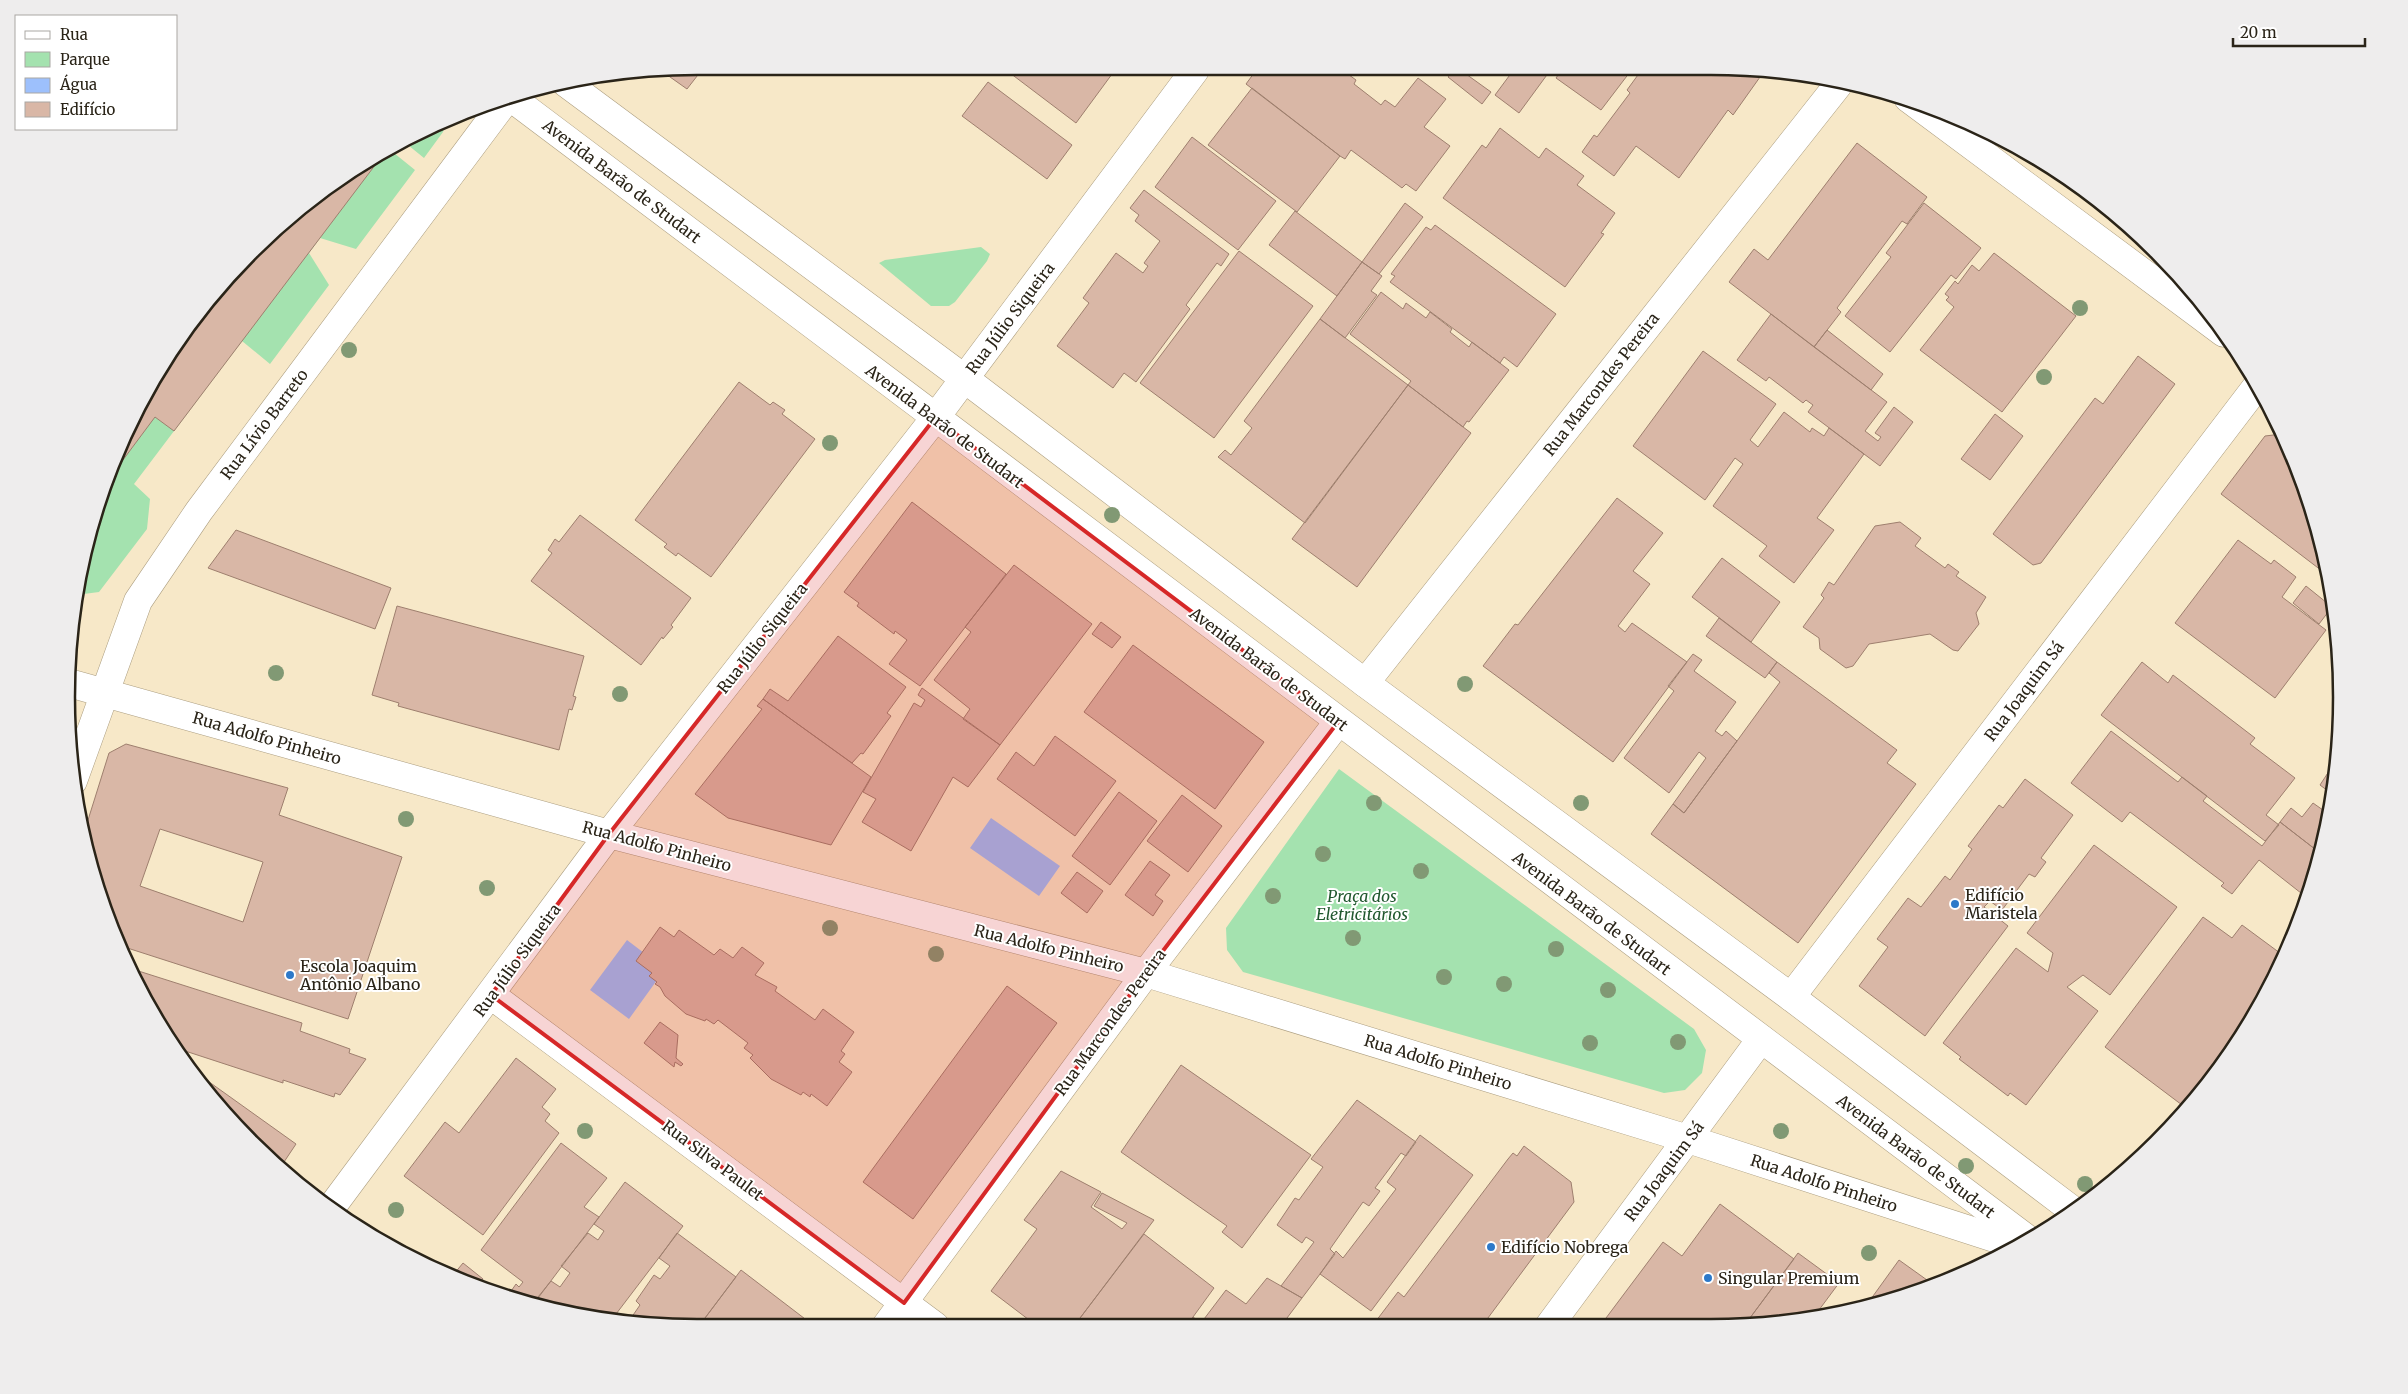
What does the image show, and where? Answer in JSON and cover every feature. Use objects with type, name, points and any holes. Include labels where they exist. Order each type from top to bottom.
[{"type":"street","name":"Rua Júlio Siqueira","points":[[335,1202],[609,834],[965,379],[1191,75]]},
{"type":"street","points":[[572,88],[965,379],[1366,683],[1791,997],[2068,1206]]},
{"type":"street","name":"Rua Marcondes Pereira","points":[[1366,683],[1835,88]]},
{"type":"street","name":"Avenida Barão de Studart","points":[[517,102],[1338,722],[2023,1236]]},
{"type":"street","name":"Rua Lívio Barreto","points":[[79,765],[138,601],[199,511],[501,107]]},
{"type":"street","points":[[1932,116],[2204,318]]},
{"type":"street","name":"Rua Joaquim Sá","points":[[1791,997],[2253,391]]},
{"type":"street","name":"Rua Adolfo Pinheiro","points":[[75,685],[609,834],[1146,972],[1688,1139],[2009,1243]]},
{"type":"street","name":"Rua Marcondes Pereira","points":[[891,1319],[1146,972],[1338,722]]},
{"type":"street","name":"Rua Silva Paulet","points":[[491,995],[925,1319]]},
{"type":"street","name":"Rua Joaquim Sá","points":[[1554,1319],[1761,1039]]},
{"type":"highlighted area","points":[[935,418],[1338,722],[1146,973],[904,1303],[491,995],[609,834]]},
{"type":"green space","points":[[444,129],[443,132],[424,158],[409,146]]},
{"type":"green space","points":[[395,153],[415,170],[356,249],[320,238],[309,253],[329,285],[270,364],[242,341],[134,484],[150,499],[147,529],[99,592],[84,594],[96,536],[108,497],[122,459],[139,422],[158,386],[180,351],[229,287],[287,229],[351,180]]},
{"type":"green space","points":[[981,247],[990,254],[987,261],[955,302],[949,306],[931,306],[879,263],[885,260]]},
{"type":"green space","name":"Praça dos Eletricitários","points":[[1339,769],[1694,1029],[1706,1050],[1702,1073],[1685,1090],[1664,1093],[1243,972],[1227,950],[1226,928]]},
{"type":"water","points":[[991,818],[1060,866],[1039,896],[970,848]]},
{"type":"water","points":[[627,940],[665,969],[629,1019],[590,990]]},
{"type":"building","points":[[698,75],[687,89],[668,76]]},
{"type":"building","points":[[1013,75],[1111,75],[1076,123]]},
{"type":"building","points":[[1253,75],[1349,75],[1356,80],[1354,84],[1381,105],[1385,100],[1395,107],[1418,78],[1446,99],[1424,127],[1450,146],[1416,191],[1406,184],[1402,188],[1351,150],[1345,159],[1340,156],[1246,84]]},
{"type":"building","points":[[1450,75],[1467,75],[1491,92],[1482,104],[1448,77]]},
{"type":"building","points":[[1510,75],[1547,75],[1519,113],[1495,95]]},
{"type":"building","points":[[1558,75],[1628,75],[1601,110],[1556,78]]},
{"type":"building","points":[[1638,75],[1760,77],[1733,115],[1728,110],[1679,178],[1636,146],[1614,176],[1582,152],[1594,135],[1597,137],[1630,93],[1627,90]]},
{"type":"building","points":[[988,82],[1072,145],[1047,179],[962,116]]},
{"type":"building","points":[[1252,88],[1340,156],[1297,212],[1208,145]]},
{"type":"building","points":[[1500,128],[1539,158],[1546,148],[1584,176],[1577,185],[1615,213],[1601,233],[1604,234],[1565,287],[1443,198],[1482,145],[1486,148]]},
{"type":"building","points":[[1192,137],[1276,201],[1238,250],[1155,187]]},
{"type":"building","points":[[1857,143],[1927,197],[1907,224],[1902,221],[1837,308],[1841,312],[1814,347],[1729,282],[1754,249],[1768,260]]},
{"type":"building","points":[[375,165],[174,431],[155,417],[120,463],[158,386],[180,351],[229,287],[287,229],[318,204]]},
{"type":"building","points":[[1144,190],[1229,254],[1221,266],[1217,263],[1186,305],[1190,309],[1136,382],[1124,373],[1113,388],[1057,346],[1089,303],[1083,298],[1116,253],[1143,273],[1148,266],[1144,263],[1160,241],[1135,221],[1139,215],[1130,208]]},
{"type":"building","points":[[1405,203],[1423,217],[1379,274],[1362,262]]},
{"type":"building","points":[[1924,203],[1981,248],[1956,279],[1951,275],[1890,352],[1845,316],[1891,257],[1886,253]]},
{"type":"building","points":[[1295,211],[1362,262],[1337,296],[1269,245]]},
{"type":"building","points":[[1435,225],[1556,314],[1517,367],[1504,357],[1500,363],[1390,282],[1395,276],[1391,274],[1426,227],[1431,230]]},
{"type":"building","points":[[1239,251],[1313,306],[1214,438],[1140,383]]},
{"type":"building","points":[[1994,253],[2076,316],[2002,412],[1920,350],[1954,307],[1946,300],[1949,297],[1945,294],[1955,281],[1958,284],[1972,265],[1979,271]]},
{"type":"building","points":[[1362,262],[1382,276],[1371,291],[1377,295],[1345,338],[1320,319]]},
{"type":"building","points":[[1381,292],[1403,309],[1406,303],[1426,318],[1430,312],[1452,329],[1450,332],[1469,347],[1472,342],[1509,370],[1469,422],[1467,421],[1463,427],[1408,385],[1411,381],[1350,334]]},
{"type":"building","points":[[1771,314],[1887,402],[1865,431],[1878,441],[1881,437],[1875,433],[1894,407],[1913,422],[1880,466],[1808,412],[1813,405],[1806,400],[1803,403],[1769,377],[1766,381],[1737,360]]},
{"type":"building","points":[[1320,319],[1408,385],[1305,523],[1218,457],[1225,450],[1231,455],[1252,428],[1244,421]]},
{"type":"building","points":[[1827,330],[1883,374],[1871,390],[1814,347]]},
{"type":"building","points":[[1703,351],[1776,404],[1750,440],[1758,447],[1784,412],[1810,432],[1812,428],[1824,436],[1829,428],[1864,454],[1817,518],[1834,530],[1794,583],[1759,556],[1767,546],[1713,506],[1743,464],[1735,458],[1705,500],[1633,446]]},
{"type":"building","points":[[2138,356],[2175,384],[2041,563],[2033,565],[1993,534],[2095,398],[2103,404]]},
{"type":"building","points":[[739,382],[770,405],[773,402],[785,410],[782,414],[815,439],[711,577],[678,553],[676,556],[664,547],[667,544],[635,520]]},
{"type":"building","points":[[1408,385],[1471,433],[1357,587],[1292,539]]},
{"type":"building","points":[[1995,414],[2023,436],[1990,480],[1961,459]]},
{"type":"building","points":[[2275,435],[2286,459],[2312,536],[2319,569],[2221,494],[2265,436]]},
{"type":"building","points":[[1617,498],[1663,533],[1633,571],[1650,584],[1618,626],[1625,632],[1632,623],[1687,662],[1613,762],[1483,666],[1515,624],[1518,625]]},
{"type":"building","points":[[912,502],[1006,574],[920,686],[889,664],[907,640],[895,631],[894,634],[857,606],[859,603],[844,592]]},
{"type":"building","points":[[580,515],[691,598],[671,625],[673,627],[663,639],[662,637],[641,665],[531,581],[552,553],[548,550],[555,539],[559,542]]},
{"type":"building","points":[[1900,522],[1921,538],[1915,546],[1945,568],[1948,564],[1959,572],[1956,576],[1986,597],[1976,613],[1979,624],[1958,651],[1953,650],[1930,634],[1869,644],[1853,666],[1846,668],[1820,649],[1819,638],[1803,627],[1824,598],[1821,595],[1829,582],[1834,585],[1875,526]]},
{"type":"building","points":[[236,530],[391,588],[375,629],[208,568]]},
{"type":"building","points":[[2238,540],[2271,564],[2274,560],[2296,577],[2282,597],[2326,630],[2275,698],[2175,623]]},
{"type":"building","points":[[1722,558],[1780,602],[1751,642],[1692,597]]},
{"type":"building","points":[[1014,565],[1092,624],[1000,745],[963,719],[970,709],[934,680],[971,632],[965,627]]},
{"type":"building","points":[[2306,586],[2326,602],[2327,613],[2319,624],[2293,603]]},
{"type":"building","points":[[397,606],[584,656],[573,696],[576,697],[572,710],[569,709],[559,750],[398,706],[399,703],[372,695]]},
{"type":"building","points":[[1719,618],[1777,662],[1765,678],[1706,636]]},
{"type":"building","points":[[1101,622],[1121,637],[1112,648],[1092,634]]},
{"type":"building","points":[[838,636],[906,687],[887,713],[891,716],[863,754],[861,753],[852,763],[763,699],[770,689],[788,701]]},
{"type":"building","points":[[1133,645],[1264,742],[1215,809],[1084,712]]},
{"type":"building","points":[[1693,654],[1702,660],[1694,671],[1736,702],[1715,731],[1722,736],[1726,731],[1737,741],[1684,813],[1673,804],[1706,758],[1699,752],[1669,793],[1624,758],[1674,691],[1668,686]]},
{"type":"building","points":[[1777,662],[1897,750],[1887,763],[1916,784],[1798,943],[1651,834],[1673,804],[1684,813],[1737,741],[1780,682],[1769,673]]},
{"type":"building","points":[[2142,662],[2168,683],[2173,675],[2255,738],[2250,744],[2295,778],[2266,815],[2279,825],[2265,841],[2101,715]]},
{"type":"building","points":[[922,688],[1000,745],[968,787],[953,777],[911,851],[862,822],[876,799],[863,792],[914,703],[921,707],[925,700],[918,695]]},
{"type":"building","points":[[763,699],[871,777],[831,845],[728,818],[695,794],[762,709],[757,706]]},
{"type":"building","points":[[2111,731],[2178,782],[2182,777],[2207,796],[2203,801],[2262,846],[2280,822],[2314,848],[2301,893],[2259,860],[2232,894],[2221,886],[2224,883],[2130,812],[2122,822],[2071,783]]},
{"type":"building","points":[[1055,736],[1116,781],[1075,836],[997,779],[1016,752],[1034,766]]},
{"type":"building","points":[[126,744],[288,788],[279,815],[402,857],[348,1019],[128,948],[108,897],[96,858],[88,821],[109,753]],"holes":[[[160,829],[263,862],[243,922],[140,886]]]},
{"type":"building","points":[[2329,772],[2326,789],[2320,785]]},
{"type":"building","name":"Edifício Maristela","points":[[2025,779],[2073,815],[2041,858],[2046,862],[2035,877],[2029,874],[2002,910],[1990,901],[1984,907],[2008,926],[1925,1036],[1859,986],[1888,947],[1877,939],[1908,898],[1921,907],[1945,876],[1950,880],[1972,849],[1968,846],[1999,805],[2003,808]]},
{"type":"building","points":[[1119,792],[1157,821],[1110,885],[1072,856]]},
{"type":"building","points":[[1182,795],[1222,826],[1188,872],[1147,841]]},
{"type":"building","points":[[2313,803],[2322,810],[2314,848],[2280,822],[2291,808],[2302,817]]},
{"type":"building","points":[[2094,845],[2177,907],[2110,995],[2083,975],[2067,987],[2098,1011],[2026,1105],[2010,1093],[2008,1096],[1959,1059],[1961,1057],[1943,1043],[2016,948],[2048,972],[2053,953],[2027,933]]},
{"type":"building","points":[[1150,861],[1170,875],[1155,895],[1163,901],[1153,916],[1125,895]]},
{"type":"building","points":[[1077,872],[1103,891],[1087,913],[1061,893]]},
{"type":"building","points":[[2203,917],[2232,938],[2242,925],[2278,952],[2250,1008],[2228,1043],[2181,1104],[2105,1047]]},
{"type":"building","points":[[660,927],[674,937],[679,930],[714,955],[720,949],[733,958],[742,947],[764,963],[755,975],[777,987],[775,991],[815,1020],[823,1009],[854,1032],[841,1051],[845,1054],[839,1062],[852,1072],[827,1106],[811,1094],[810,1097],[803,1092],[801,1095],[771,1079],[750,1058],[753,1055],[744,1048],[748,1043],[718,1020],[714,1024],[706,1019],[705,1021],[686,1014],[665,996],[660,987],[655,984],[657,982],[649,976],[652,973],[636,961]]},
{"type":"building","points":[[139,971],[302,1023],[300,1031],[350,1049],[349,1053],[366,1059],[340,1095],[335,1093],[334,1097],[283,1080],[283,1083],[186,1051],[158,1008]]},
{"type":"building","points":[[1007,986],[1057,1023],[913,1219],[863,1182]]},
{"type":"building","points":[[660,1022],[678,1035],[676,1058],[683,1064],[681,1066],[675,1062],[674,1067],[644,1043]]},
{"type":"building","points":[[516,1058],[556,1089],[542,1107],[550,1114],[545,1121],[559,1133],[483,1235],[404,1176],[445,1122],[459,1133]]},
{"type":"building","points":[[1181,1065],[1311,1155],[1242,1248],[1222,1232],[1227,1226],[1121,1152]]},
{"type":"building","points":[[208,1081],[296,1144],[284,1162],[257,1137]]},
{"type":"building","points":[[1357,1100],[1416,1142],[1406,1156],[1401,1153],[1375,1188],[1380,1191],[1369,1206],[1363,1202],[1330,1249],[1335,1254],[1302,1298],[1281,1286],[1314,1242],[1306,1237],[1302,1243],[1277,1225],[1295,1198],[1299,1200],[1323,1167],[1311,1159]]},
{"type":"building","points":[[1420,1135],[1473,1175],[1371,1311],[1320,1274],[1336,1251],[1343,1258],[1396,1189],[1387,1182]]},
{"type":"building","points":[[561,1143],[607,1178],[584,1207],[599,1217],[538,1298],[512,1290],[516,1284],[519,1287],[523,1282],[481,1250]]},
{"type":"building","name":"Edifício Nobrega","points":[[1524,1146],[1571,1182],[1574,1202],[1487,1319],[1378,1319],[1398,1292],[1404,1297],[1508,1159],[1513,1153],[1517,1156]]},
{"type":"building","points":[[1061,1171],[1101,1192],[1091,1207],[1122,1229],[1127,1223],[1094,1206],[1102,1193],[1154,1220],[1079,1319],[1028,1319],[991,1291],[1037,1229],[1024,1220]]},
{"type":"building","points":[[625,1182],[683,1226],[616,1314],[576,1307],[538,1297],[551,1281],[560,1287],[570,1273],[561,1266],[588,1233],[598,1240],[604,1231],[594,1224]]},
{"type":"building","name":"Singular Premium","points":[[1720,1204],[1794,1259],[1750,1318],[1605,1319],[1663,1242],[1682,1256]]},
{"type":"building","points":[[677,1233],[736,1277],[704,1319],[633,1316],[640,1305],[636,1301],[654,1275],[660,1279],[670,1266],[659,1258]]},
{"type":"building","points":[[1144,1234],[1214,1288],[1191,1319],[1079,1319]]},
{"type":"building","points":[[1798,1253],[1839,1283],[1820,1309],[1750,1318]]},
{"type":"building","points":[[1899,1260],[1927,1280],[1911,1286],[1872,1298]]},
{"type":"building","points":[[463,1263],[483,1279],[482,1280],[457,1271]]},
{"type":"building","points":[[741,1270],[805,1319],[704,1319]]},
{"type":"building","points":[[1267,1278],[1302,1298],[1286,1319],[1204,1319],[1226,1290],[1246,1304]]},
{"type":"place","name":"Edifício Maristela","points":[[1955,904]]},
{"type":"place","name":"Escola Joaquim Antônio Albano","points":[[290,975]]},
{"type":"place","name":"Edifício Nobrega","points":[[1491,1247]]},
{"type":"place","name":"Singular Premium","points":[[1708,1278]]}]
